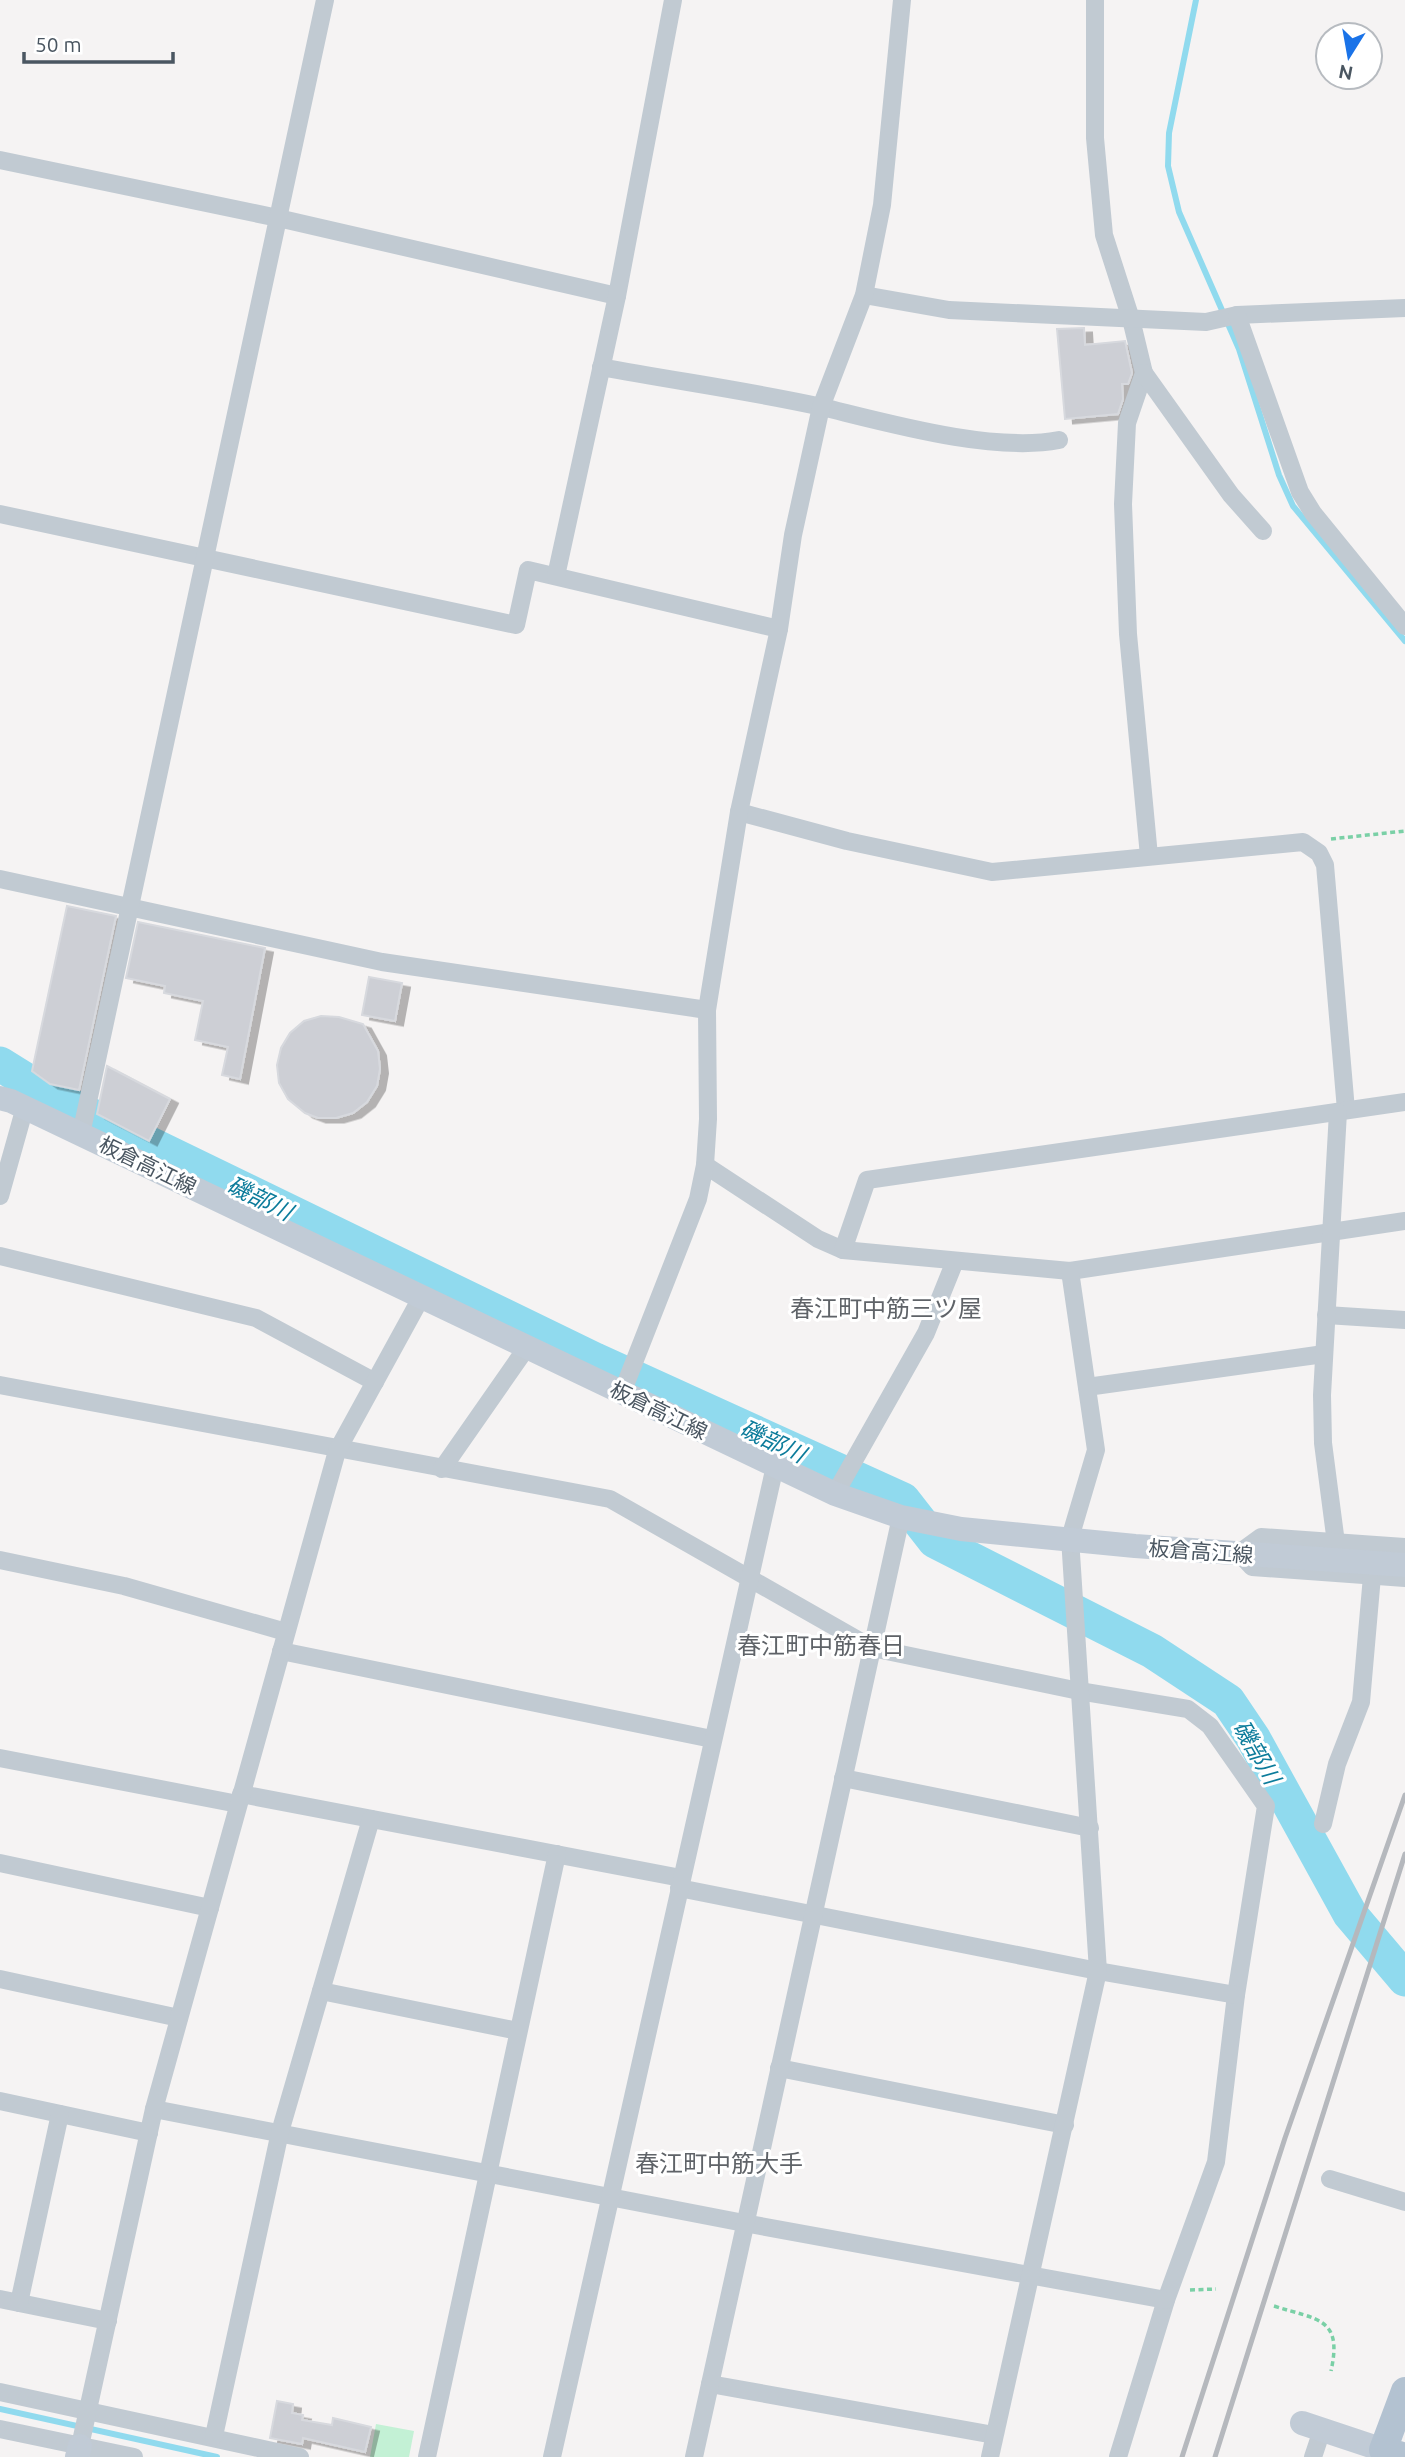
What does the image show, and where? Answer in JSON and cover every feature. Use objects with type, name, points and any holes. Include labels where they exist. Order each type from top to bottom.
[{"type":"main road","name":"板倉高江線","points":[[0,1098],[25,1107],[835,1494],[901,1517],[961,1529],[1405,1565]]},
{"type":"main road","points":[[1312,2426],[1394,2453],[1405,2391]]},
{"type":"street","points":[[81,1134],[132,907],[325,0]]},
{"type":"street","points":[[556,576],[617,296],[673,0]]},
{"type":"street","points":[[622,1393],[686,1234],[698,1199],[705,1165],[707,1010],[739,812],[779,629],[793,535],[821,407],[864,295],[882,205],[902,0]]},
{"type":"street","points":[[1095,0],[1095,138],[1104,235],[1131,318],[1144,373],[1231,495],[1263,531]]},
{"type":"street","points":[[0,160],[278,218],[617,296]]},
{"type":"street","points":[[864,295],[949,310],[1206,322],[1237,315],[1405,308]]},
{"type":"street","points":[[1237,315],[1300,492],[1405,626]]},
{"type":"street","points":[[601,368],[821,407],[873,421],[1010,444],[1037,444],[1059,440]]},
{"type":"street","points":[[1144,373],[1126,423],[1123,503],[1128,635],[1149,856]]},
{"type":"street","points":[[0,514],[516,625],[528,570],[779,629]]},
{"type":"street","points":[[739,812],[846,841],[992,872],[1303,842],[1319,853],[1325,866],[1342,1111],[1329,1233],[1324,1354],[1323,1443],[1336,1543]]},
{"type":"street","points":[[0,879],[382,962],[707,1010]]},
{"type":"street","points":[[843,1250],[867,1180],[1405,1102]]},
{"type":"street","points":[[0,1196],[25,1107]]},
{"type":"street","points":[[705,1165],[818,1239],[843,1250],[1070,1271],[1405,1222]]},
{"type":"street","points":[[0,1256],[256,1318],[375,1382]]},
{"type":"street","points":[[835,1494],[926,1333],[955,1261]]},
{"type":"street","points":[[990,2457],[1098,1971],[1070,1538],[1096,1450],[1070,1271]]},
{"type":"street","points":[[78,2451],[154,2109],[337,1451],[422,1296]]},
{"type":"street","points":[[1326,1315],[1405,1320]]},
{"type":"street","points":[[442,1469],[527,1347]]},
{"type":"street","points":[[1087,1387],[1324,1354]]},
{"type":"street","points":[[0,1385],[337,1451],[610,1499],[872,1648],[1079,1691],[1188,1709],[1210,1726],[1266,1806],[1236,1995],[1216,2162],[1166,2300],[1118,2457]]},
{"type":"street","points":[[552,2457],[775,1466]]},
{"type":"street","points":[[694,2457],[901,1517]]},
{"type":"street","points":[[1405,1546],[1261,1537],[1239,1553],[1252,1567],[1405,1578]]},
{"type":"street","points":[[0,1560],[124,1586],[286,1632]]},
{"type":"street","points":[[1323,1824],[1337,1763],[1362,1702],[1372,1576]]},
{"type":"street","points":[[281,1651],[712,1739]]},
{"type":"street","points":[[0,1758],[371,1819],[557,1854],[813,1916],[1236,1995]]},
{"type":"street","points":[[843,1778],[1090,1828]]},
{"type":"street","points":[[214,2437],[280,2132],[371,1819]]},
{"type":"street","points":[[427,2457],[557,1854]]},
{"type":"street","points":[[0,1863],[210,1908]]},
{"type":"street","points":[[0,1979],[179,2018]]},
{"type":"street","points":[[321,1991],[518,2031]]},
{"type":"street","points":[[779,2068],[1065,2125]]},
{"type":"street","points":[[0,2101],[149,2133]]},
{"type":"street","points":[[154,2109],[744,2223],[1166,2300]]},
{"type":"street","points":[[19,2303],[60,2114]]},
{"type":"street","points":[[1329,2179],[1405,2202]]},
{"type":"street","points":[[0,2299],[107,2321]]},
{"type":"street","points":[[710,2384],[994,2435]]},
{"type":"street","points":[[0,2392],[300,2457]]},
{"type":"street","points":[[1312,2426],[1313,2457]]},
{"type":"street","points":[[0,2429],[78,2451],[134,2457]]},
{"type":"path","points":[[1303,842],[1405,831]]},
{"type":"path","points":[[1274,2306],[1319,2320],[1329,2328],[1336,2342],[1331,2371]]},
{"type":"green space","points":[[376,2424],[414,2431],[409,2457],[370,2457]]},
{"type":"building","points":[[1084,328],[1085,345],[1125,341],[1132,373],[1128,384],[1122,384],[1123,399],[1118,414],[1065,419],[1057,329]]},
{"type":"building","points":[[67,906],[116,916],[79,1090],[50,1084],[32,1071]]},
{"type":"building","points":[[138,922],[265,948],[240,1079],[222,1075],[228,1047],[195,1040],[203,1001],[164,993],[165,986],[126,978]]},
{"type":"building","points":[[369,977],[402,983],[395,1021],[362,1015]]},
{"type":"building","points":[[321,1016],[339,1017],[363,1024],[378,1051],[380,1069],[377,1086],[367,1102],[353,1113],[336,1118],[318,1118],[305,1113],[288,1099],[279,1083],[277,1065],[281,1048],[290,1033],[304,1021]]},
{"type":"building","points":[[107,1066],[170,1099],[149,1141],[97,1114]]},
{"type":"building","points":[[277,2401],[293,2404],[292,2413],[303,2415],[302,2420],[332,2425],[333,2418],[371,2427],[365,2452],[303,2438],[302,2444],[270,2438]]},
{"type":"waterway","points":[[1196,0],[1169,133],[1168,166],[1179,212],[1239,349],[1279,475],[1293,506],[1405,641]]},
{"type":"waterway","name":"磯部川","points":[[0,1064],[53,1097],[595,1360],[903,1500],[935,1541],[1152,1651],[1228,1701],[1253,1738],[1350,1914],[1405,1979]]},
{"type":"waterway","points":[[0,2409],[217,2457]]},
{"type":"railway","points":[[1182,2457],[1285,2138],[1405,1795]]},
{"type":"railway","points":[[1215,2457],[1405,1854]]},
{"type":"district","name":"春江町中筋三ツ屋","points":[[886,1308]]},
{"type":"district","name":"春江町中筋春日","points":[[821,1645]]},
{"type":"district","name":"春江町中筋大手","points":[[719,2163]]}]
